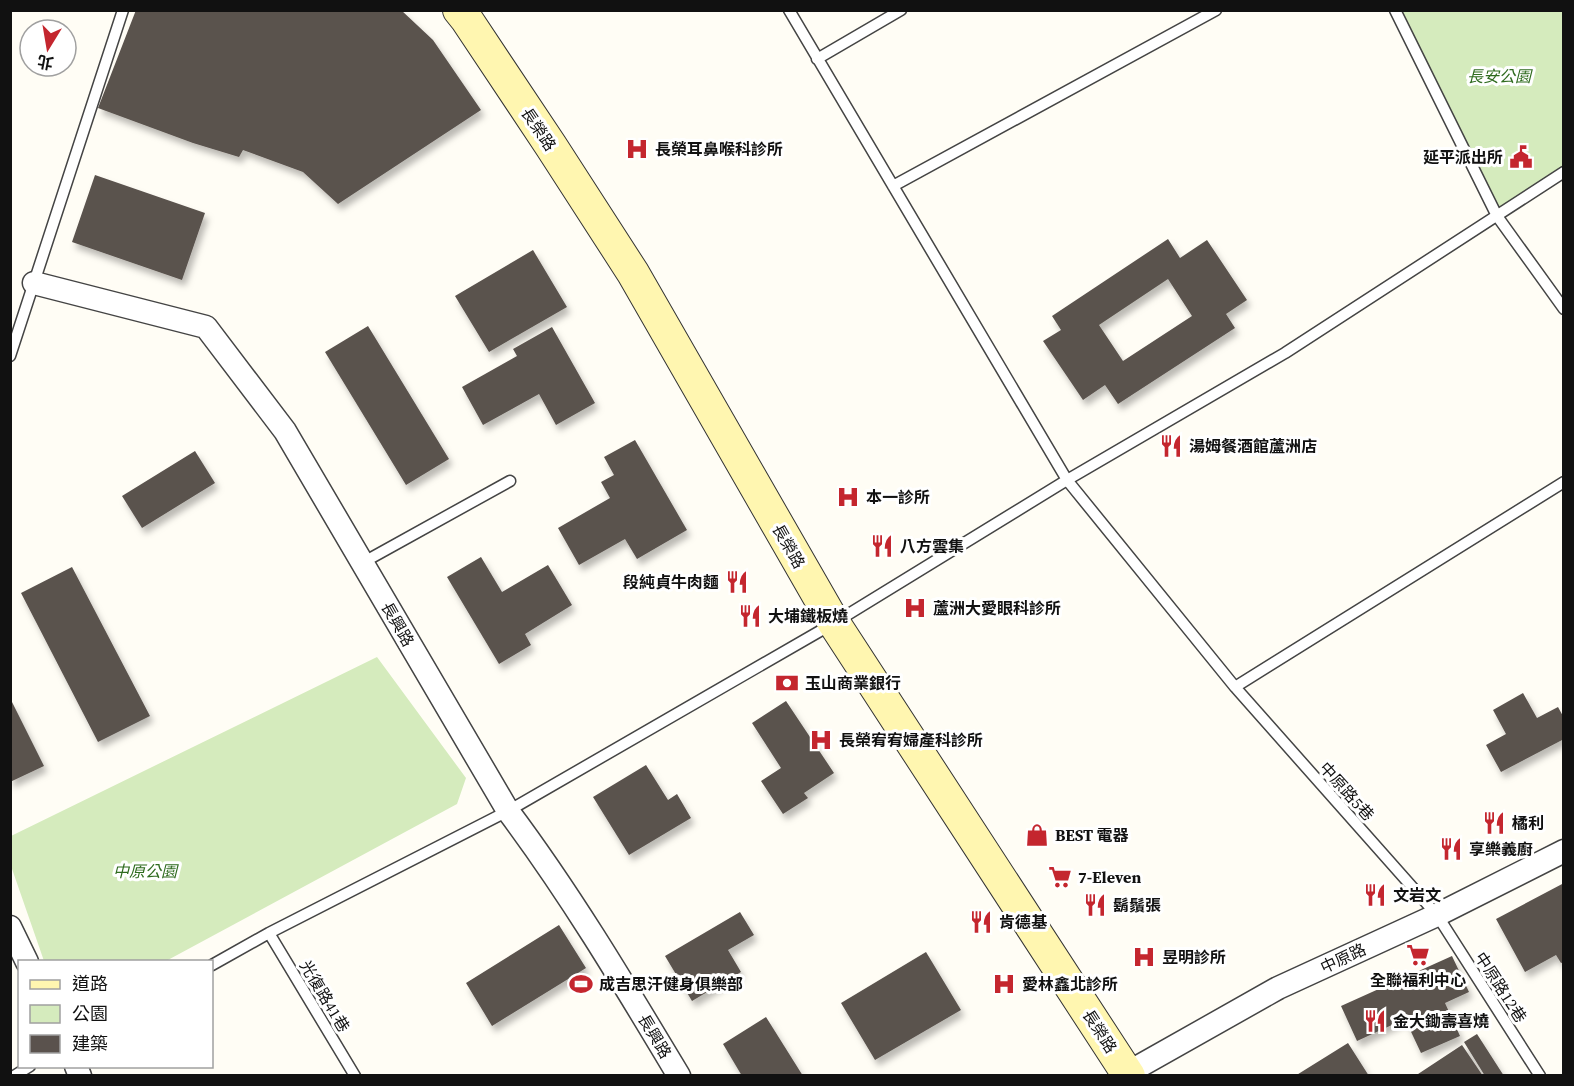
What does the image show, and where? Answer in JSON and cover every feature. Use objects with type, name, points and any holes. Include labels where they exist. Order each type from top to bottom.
[{"type":"street","name":"長榮路","points":[[459,10],[633,273],[834,623],[1126,1075]]},
{"type":"street","name":"長興路","points":[[34,283],[206,327],[285,431],[508,811],[540,854],[588,928],[679,1076]]},
{"type":"street","name":"中原路","points":[[1126,1075],[1278,988],[1437,915],[1563,851]]},
{"type":"street","points":[[10,927],[26,960]]},
{"type":"lane","points":[[10,356],[123,10]]},
{"type":"lane","name":"中原路5巷","points":[[789,10],[1067,480],[1235,687],[1437,915]]},
{"type":"lane","points":[[817,59],[902,10]]},
{"type":"lane","points":[[893,186],[1216,10]]},
{"type":"lane","points":[[1395,10],[1497,216],[1563,309]]},
{"type":"lane","points":[[213,964],[269,933],[508,811],[834,623],[1067,480],[1285,352],[1563,172]]},
{"type":"lane","points":[[362,563],[510,481]]},
{"type":"lane","points":[[1235,687],[1563,482]]},
{"type":"lane","name":"中原路12巷","points":[[1437,915],[1540,1076]]},
{"type":"lane","name":"光復路41巷","points":[[269,933],[355,1076]]},
{"type":"lane","points":[[14,1076],[27,1068]]},
{"type":"green space","name":"長安公園","points":[[1395,11],[1563,11],[1563,172],[1497,216]]},
{"type":"green space","name":"中原公園","points":[[377,657],[466,778],[457,804],[168,960],[44,960],[11,866],[11,836]]},
{"type":"building","points":[[136,10],[401,10],[433,40],[481,110],[338,204],[303,172],[243,150],[239,157],[193,143],[98,108]]},
{"type":"building","points":[[95,175],[205,213],[182,280],[72,242]]},
{"type":"building","points":[[1168,239],[1180,258],[1207,240],[1247,300],[1226,314],[1235,328],[1118,404],[1105,385],[1083,400],[1043,341],[1061,330],[1052,316]],"holes":[[[1168,279],[1192,316],[1123,361],[1099,325]]]},
{"type":"building","points":[[533,250],[567,307],[489,352],[455,296]]},
{"type":"building","points":[[368,326],[449,459],[406,485],[325,352]]},
{"type":"building","points":[[552,327],[595,403],[556,425],[539,394],[483,425],[462,387],[517,356],[513,349]]},
{"type":"building","points":[[635,440],[687,530],[637,559],[625,539],[579,565],[558,528],[610,498],[601,482],[614,475],[604,457]]},
{"type":"building","points":[[195,451],[215,483],[142,528],[122,496]]},
{"type":"building","points":[[481,557],[502,592],[548,565],[572,605],[525,634],[531,645],[499,664],[447,577]]},
{"type":"building","points":[[72,567],[150,716],[98,742],[21,593]]},
{"type":"building","points":[[1523,693],[1537,718],[1558,707],[1564,718],[1564,739],[1501,772],[1486,745],[1506,734],[1493,710]]},
{"type":"building","points":[[10,698],[44,766],[10,782]]},
{"type":"building","points":[[786,701],[834,773],[804,793],[808,798],[783,814],[761,781],[781,768],[752,723]]},
{"type":"building","points":[[646,765],[668,800],[677,794],[691,818],[629,855],[593,797]]},
{"type":"building","points":[[1564,883],[1564,962],[1561,963],[1556,955],[1525,972],[1496,919]]},
{"type":"building","points":[[740,912],[754,935],[728,950],[741,972],[692,1001],[665,956]]},
{"type":"building","points":[[559,925],[586,968],[492,1026],[466,983]]},
{"type":"building","points":[[926,952],[961,1010],[875,1060],[841,1003]]},
{"type":"building","points":[[1452,956],[1469,992],[1445,1003],[1460,1036],[1421,1053],[1405,1019],[1357,1041],[1341,1006]]},
{"type":"building","points":[[766,1017],[803,1076],[742,1076],[723,1044]]},
{"type":"building","points":[[1477,1034],[1504,1076],[1485,1076],[1464,1042]]},
{"type":"building","points":[[1348,1043],[1369,1076],[1295,1076]]},
{"type":"building","points":[[1462,1045],[1483,1076],[1415,1076]]},
{"type":"place","name":"長榮耳鼻喉科診所","points":[[637,149]]},
{"type":"place","name":"延平派出所","points":[[1521,157]]},
{"type":"place","name":"湯姆餐酒館蘆洲店","points":[[1171,446]]},
{"type":"place","name":"本一診所","points":[[848,497]]},
{"type":"place","name":"八方雲集","points":[[882,546]]},
{"type":"place","name":"段純貞牛肉麵","points":[[737,582]]},
{"type":"place","name":"蘆洲大愛眼科診所","points":[[915,608]]},
{"type":"place","name":"大埔鐵板燒","points":[[750,616]]},
{"type":"place","name":"玉山商業銀行","points":[[787,683]]},
{"type":"place","name":"長榮宥宥婦產科診所","points":[[821,740]]},
{"type":"place","name":"橘利","points":[[1494,823]]},
{"type":"place","name":"BEST 電器","points":[[1037,835]]},
{"type":"place","name":"享樂義廚","points":[[1451,849]]},
{"type":"place","name":"7-Eleven","points":[[1060,877]]},
{"type":"place","name":"文岩文","points":[[1375,895]]},
{"type":"place","name":"鬍鬚張","points":[[1095,905]]},
{"type":"place","name":"肯德基","points":[[981,922]]},
{"type":"place","name":"全聯福利中心","points":[[1418,955]]},
{"type":"place","name":"昱明診所","points":[[1144,957]]},
{"type":"place","name":"成吉思汗健身俱樂部","points":[[581,984]]},
{"type":"place","name":"愛林鑫北診所","points":[[1004,984]]},
{"type":"place","name":"金大鋤壽喜燒","points":[[1375,1021]]}]
